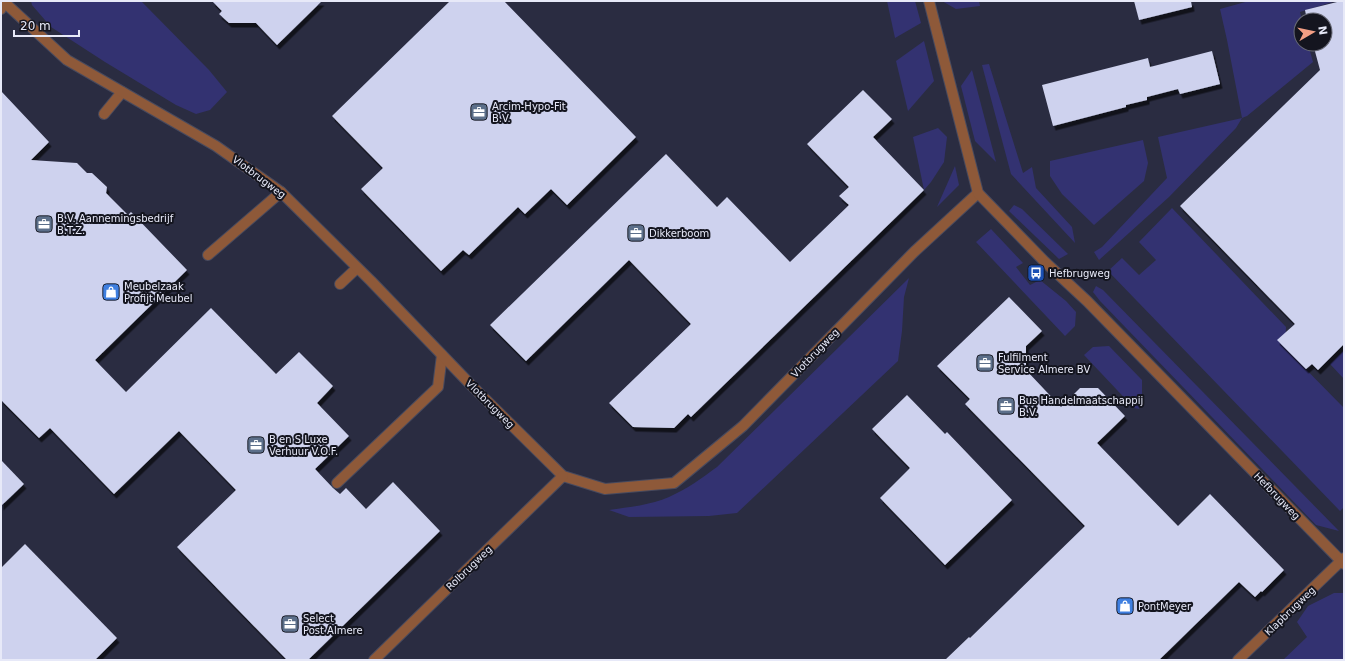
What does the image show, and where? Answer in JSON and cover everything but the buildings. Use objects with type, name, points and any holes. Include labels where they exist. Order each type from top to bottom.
[{"type":"street","points":[[1,9],[2,1]]},
{"type":"street","name":"Vlotbrugweg","points":[[2,1],[67,60],[216,146],[281,192],[563,476],[605,489],[674,483],[744,426],[914,252],[978,193]]},
{"type":"street","name":"Hefbrugweg","points":[[929,1],[978,193],[1343,561]]},
{"type":"street","points":[[104,114],[122,92]]},
{"type":"street","points":[[208,255],[281,192]]},
{"type":"street","points":[[340,284],[357,268]]},
{"type":"street","points":[[337,483],[438,387],[442,355]]},
{"type":"street","name":"Rolbrugweg","points":[[374,660],[563,476]]},
{"type":"street","name":"Klapbrugweg","points":[[1238,660],[1343,561]]},
{"type":"shaded area","points":[[31,1],[141,1],[209,70],[227,92],[210,110],[196,114],[176,105],[51,27],[32,5]]},
{"type":"shaded area","points":[[887,1],[915,1],[921,23],[895,38]]},
{"type":"shaded area","points":[[942,1],[979,1],[980,6],[956,9]]},
{"type":"shaded area","points":[[1249,1],[1336,1],[1300,12],[1293,12],[1293,52],[1310,52],[1313,62],[1247,116],[1242,118],[1220,9]]},
{"type":"shaded area","points":[[924,41],[934,81],[908,111],[896,61]]},
{"type":"shaded area","points":[[989,64],[1023,173],[1032,167],[1036,188],[1072,227],[1075,243],[1011,174],[982,65]]},
{"type":"shaded area","points":[[972,70],[996,162],[975,141],[961,86]]},
{"type":"shaded area","points":[[1242,118],[1236,128],[1169,197],[1099,260],[1094,252],[1102,247],[1167,178],[1158,137]]},
{"type":"shaded area","points":[[938,128],[947,137],[944,162],[924,190],[913,137]]},
{"type":"shaded area","points":[[1143,140],[1148,163],[1144,181],[1094,225],[1062,194],[1050,176],[1050,161]]},
{"type":"shaded area","points":[[955,166],[959,185],[937,207]]},
{"type":"shaded area","points":[[1014,205],[1022,209],[1068,254],[1059,259],[1009,211]]},
{"type":"shaded area","points":[[1172,208],[1286,327],[1285,348],[1344,408],[1344,507],[1340,511],[1108,271],[1122,258],[1139,275],[1156,260],[1139,242]]},
{"type":"shaded area","points":[[991,229],[1023,263],[1016,267],[1030,285],[1040,280],[1066,301],[1076,312],[1075,326],[1065,336],[976,242]]},
{"type":"shaded area","points":[[909,278],[904,297],[898,361],[737,513],[709,516],[629,517],[609,510],[632,507],[662,500],[688,487],[717,467]]},
{"type":"shaded area","points":[[1096,286],[1103,290],[1339,531],[1316,525],[1100,301],[1093,292]]},
{"type":"shaded area","points":[[1109,346],[1142,380],[1142,402],[1139,409],[1134,408],[1084,355],[1093,347]]},
{"type":"shaded area","points":[[1344,350],[1344,379],[1330,364]]},
{"type":"shaded area","points":[[1334,593],[1344,593],[1344,660],[1283,660],[1307,637],[1297,622],[1308,606]]},
{"type":"place","name":"Arcim-Hypo-Fit B.V.","points":[[479,112]]},
{"type":"place","name":"B.V. Aannemingsbedrijf B.T.Z.","points":[[44,224]]},
{"type":"place","name":"Dikkerboom","points":[[636,233]]},
{"type":"place","name":"Hefbrugweg","points":[[1036,273]]},
{"type":"place","name":"Meubelzaak Profijt Meubel","points":[[111,292]]},
{"type":"place","name":"Fulfilment Service Almere BV","points":[[985,363]]},
{"type":"place","name":"Bus Handelmaatschappij B.V.","points":[[1006,406]]},
{"type":"place","name":"B en S Luxe Verhuur V.O.F.","points":[[256,445]]},
{"type":"place","name":"PontMeyer","points":[[1125,606]]},
{"type":"place","name":"Select Post Almere","points":[[290,624]]}]
